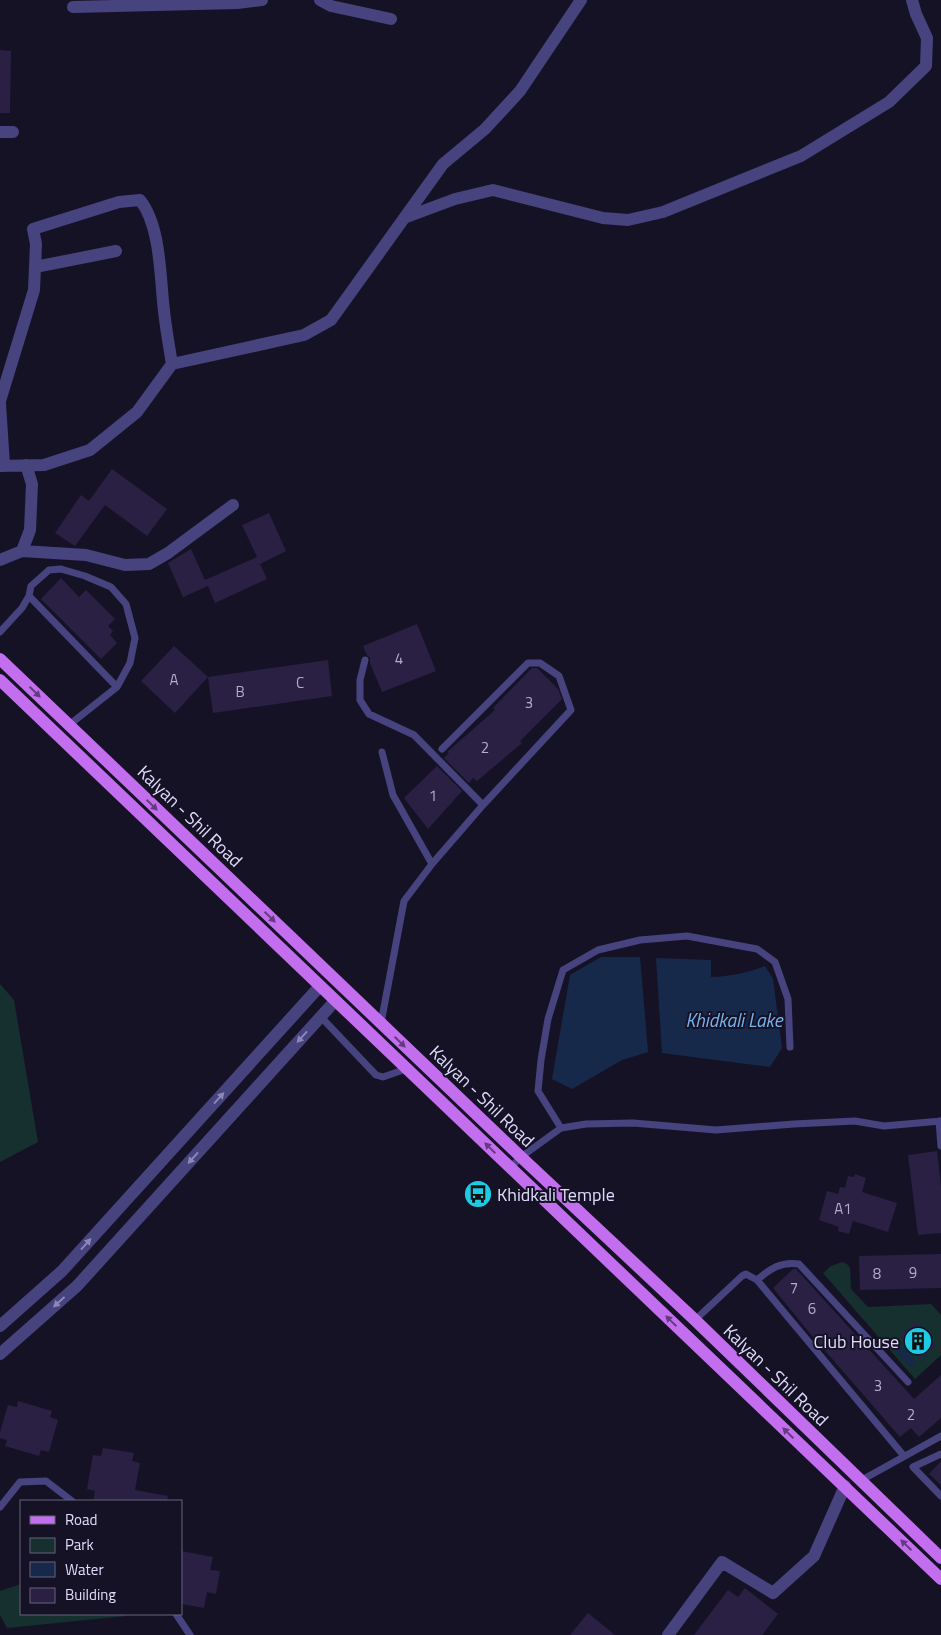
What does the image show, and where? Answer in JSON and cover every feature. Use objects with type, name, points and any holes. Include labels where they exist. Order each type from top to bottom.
[{"type":"main road","name":"Kalyan - Shil Road","points":[[0,659],[521,1157],[695,1320],[941,1558]]},
{"type":"main road","name":"Kalyan - Shil Road","points":[[0,680],[941,1579]]},
{"type":"street","points":[[74,7],[237,3],[262,0]]},
{"type":"street","points":[[320,0],[331,6],[391,19]]},
{"type":"street","points":[[172,364],[164,312],[157,242],[147,208],[140,200],[119,202],[33,229],[36,244],[34,290],[0,402],[2,465],[44,465],[90,450],[137,412],[172,364],[304,335],[331,320],[443,164],[485,129],[520,91],[581,0]]},
{"type":"street","points":[[404,218],[455,199],[493,190],[603,218],[628,220],[663,212],[801,156],[889,102],[926,66],[927,38],[912,0]]},
{"type":"street","points":[[35,268],[116,251]]},
{"type":"street","points":[[22,551],[30,530],[32,484],[26,465]]},
{"type":"street","points":[[0,560],[22,551],[86,555],[125,566],[149,564],[168,553],[233,505]]},
{"type":"street","points":[[0,1326],[62,1271],[320,986]]},
{"type":"street","points":[[0,1354],[77,1286],[335,1001]]},
{"type":"street","points":[[62,1271],[77,1286]]},
{"type":"street","points":[[668,1635],[722,1562],[773,1593],[814,1556],[845,1486]]},
{"type":"lane","points":[[0,632],[22,608],[29,596],[31,586],[50,570],[61,569],[85,576],[111,587],[126,604],[135,638],[130,663],[117,686],[69,725]]},
{"type":"lane","points":[[29,596],[117,686]]},
{"type":"lane","points":[[366,660],[360,680],[360,700],[369,714],[414,735],[483,805]]},
{"type":"lane","points":[[381,1023],[404,901],[432,864],[483,805],[571,710],[559,676],[540,663],[528,663],[442,749]]},
{"type":"lane","points":[[382,752],[394,795],[432,864]]},
{"type":"lane","points":[[561,1128],[538,1092],[548,1019],[563,970],[598,950],[640,940],[687,936],[757,949],[775,962],[788,999],[790,1047]]},
{"type":"lane","points":[[321,1017],[376,1075],[383,1077],[406,1069]]},
{"type":"lane","points":[[510,1168],[521,1157],[561,1128],[586,1124],[633,1124],[716,1130],[855,1121],[884,1126],[940,1121],[941,1146]]},
{"type":"lane","points":[[757,1280],[773,1267],[783,1263],[799,1264],[908,1382]]},
{"type":"lane","points":[[695,1320],[742,1276],[746,1274],[757,1280],[904,1456]]},
{"type":"lane","points":[[860,1481],[941,1436]]},
{"type":"lane","points":[[941,1454],[913,1467],[941,1496]]},
{"type":"lane","points":[[2,1504],[20,1482],[46,1481],[71,1500]]},
{"type":"lane","points":[[0,1494],[2,1504]]},
{"type":"lane","points":[[177,1615],[190,1635]]},
{"type":"green space","points":[[0,984],[14,1000],[38,1142],[0,1162]]},
{"type":"green space","points":[[842,1262],[850,1268],[851,1289],[868,1307],[931,1304],[941,1315],[941,1355],[915,1379],[823,1273],[831,1266]]},
{"type":"green space","points":[[20,1584],[20,1615],[126,1616],[7,1628],[0,1615],[0,1591]]},
{"type":"water","name":"Khidkali Lake","points":[[601,957],[640,957],[648,1052],[622,1060],[572,1089],[552,1079],[570,975]]},
{"type":"water","name":"Khidkali Lake","points":[[656,958],[711,960],[711,977],[739,974],[765,966],[773,979],[782,1048],[770,1067],[662,1053]]},
{"type":"water","points":[[896,1339],[916,1362],[910,1367],[890,1344]]},
{"type":"building","points":[[0,50],[11,51],[10,113],[0,113]]},
{"type":"building","points":[[112,469],[167,509],[147,536],[105,505],[75,546],[55,533],[81,495],[89,501]]},
{"type":"building","points":[[269,513],[286,551],[260,564],[267,579],[215,603],[208,586],[183,597],[168,563],[191,549],[205,580],[257,557],[242,525]]},
{"type":"building","points":[[61,578],[79,597],[86,590],[115,619],[108,626],[113,631],[110,635],[117,643],[101,659],[41,599]]},
{"type":"building","points":[[417,624],[436,671],[382,692],[370,663],[370,658],[363,646]]},
{"type":"building","points":[[174,646],[208,677],[175,713],[141,681]]},
{"type":"building","points":[[328,660],[332,696],[213,713],[208,677]]},
{"type":"building","points":[[532,668],[537,668],[558,689],[562,699],[520,741],[522,743],[477,781],[473,778],[469,783],[444,758],[449,753],[447,752],[495,710],[493,708]]},
{"type":"building","points":[[437,766],[462,791],[428,829],[404,798]]},
{"type":"building","points":[[937,1151],[941,1186],[941,1233],[918,1235],[908,1155]]},
{"type":"building","points":[[855,1174],[866,1178],[862,1192],[897,1203],[888,1232],[853,1221],[849,1234],[838,1231],[839,1227],[819,1220],[827,1191],[838,1194],[840,1187],[845,1188],[848,1176],[854,1177]]},
{"type":"building","points":[[941,1254],[941,1288],[860,1290],[859,1256]]},
{"type":"building","points":[[793,1269],[796,1269],[914,1399],[941,1375],[941,1418],[919,1437],[911,1428],[900,1437],[773,1288]]},
{"type":"building","name":"Club House","points":[[915,1322],[936,1345],[920,1359],[900,1336]]},
{"type":"building","points":[[18,1401],[52,1411],[50,1417],[58,1420],[49,1452],[41,1450],[39,1456],[5,1446],[7,1440],[0,1438],[8,1405],[17,1407]]},
{"type":"building","points":[[103,1448],[134,1453],[132,1461],[140,1463],[135,1490],[168,1496],[167,1500],[93,1500],[95,1491],[87,1489],[93,1455],[101,1456]]},
{"type":"building","points":[[941,1461],[941,1485],[929,1474]]},
{"type":"building","points":[[182,1551],[213,1557],[210,1570],[220,1571],[216,1594],[207,1592],[204,1608],[182,1604]]},
{"type":"building","points":[[745,1588],[778,1614],[762,1635],[694,1635],[728,1590],[738,1597]]},
{"type":"building","points":[[588,1613],[615,1635],[570,1635]]},
{"type":"place","name":"Khidkali Temple","points":[[478,1194]]},
{"type":"place","name":"Club House","points":[[918,1341]]}]
